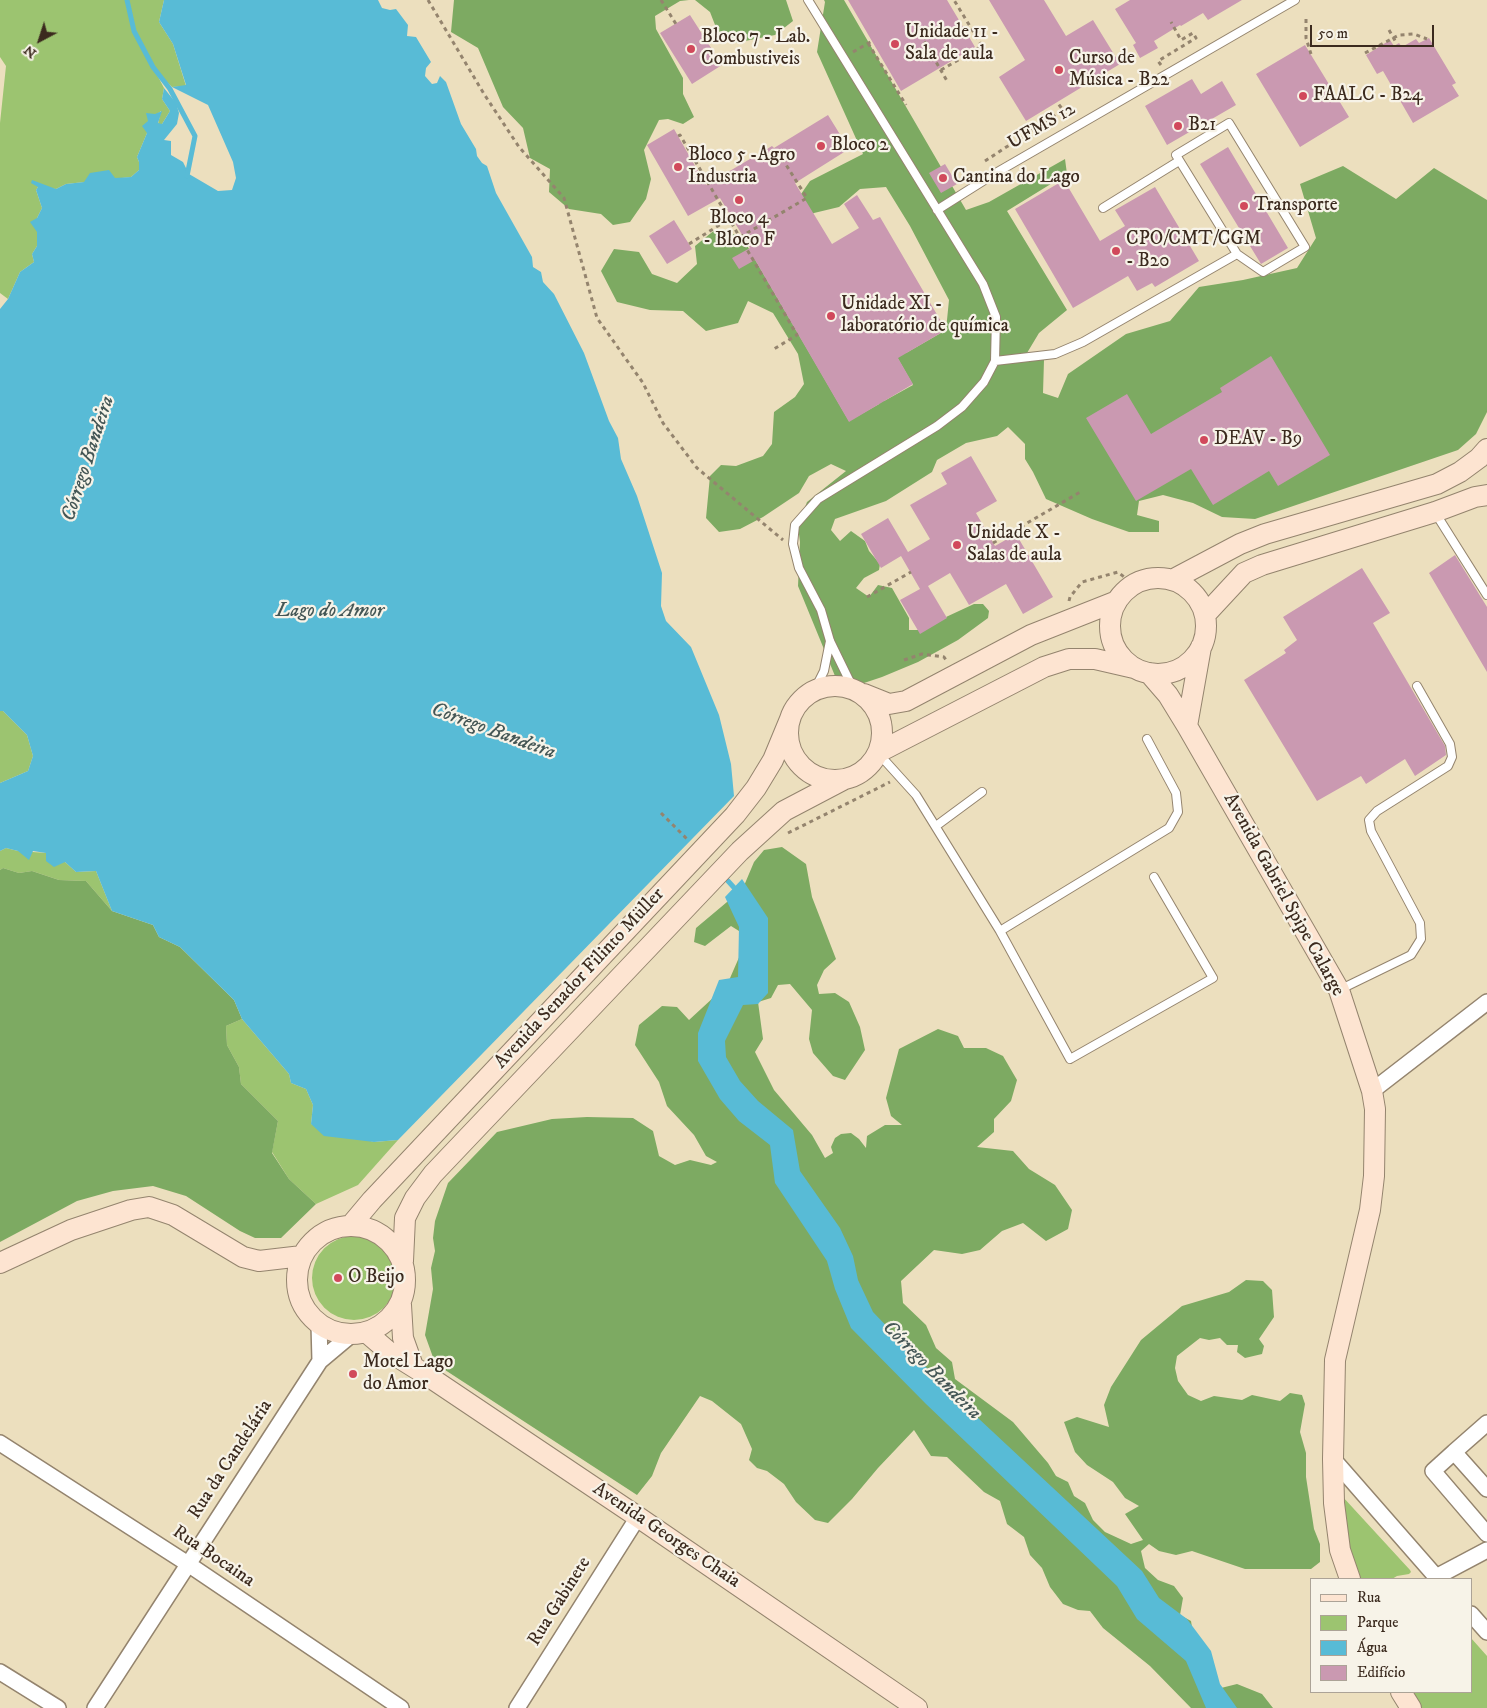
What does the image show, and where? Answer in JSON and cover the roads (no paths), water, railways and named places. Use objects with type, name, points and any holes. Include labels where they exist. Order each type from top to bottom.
[{"type":"main road","points":[[1172,580],[1240,544],[1265,534],[1438,484],[1460,472],[1487,449]]},
{"type":"main road","points":[[1205,615],[1244,573],[1262,565],[1435,512],[1475,497],[1487,495]]},
{"type":"main road","points":[[1141,670],[1122,658],[1114,645],[1110,630],[1111,615],[1117,601],[1127,589],[1141,581],[1156,578],[1172,580],[1187,588],[1198,600],[1205,615],[1206,632],[1201,647],[1187,726]]},
{"type":"main road","points":[[857,691],[869,700],[877,711],[882,724],[883,738],[878,753],[870,765],[858,775],[843,780],[827,779],[812,774],[800,764],[792,750],[788,735],[790,719],[795,708],[814,690],[826,686],[839,686],[857,691],[889,704],[906,701],[1032,635],[1117,601]]},
{"type":"main road","points":[[878,753],[1044,667],[1069,659],[1094,659],[1164,674],[1179,669],[1192,660],[1201,647]]},
{"type":"main road","name":"Avenida Gabriel Spipe Calarge","points":[[1141,670],[1168,696],[1187,726],[1339,990],[1372,1091],[1375,1109],[1374,1176],[1370,1210],[1335,1360],[1332,1459],[1334,1503],[1340,1550],[1350,1578]]},
{"type":"main road","name":"Avenida Senador Filinto Müller","points":[[351,1225],[735,815],[756,788],[773,760],[790,719]]},
{"type":"main road","name":"Avenida Senador Filinto Müller","points":[[403,1261],[405,1218],[415,1198],[434,1174],[740,851],[784,811],[843,780]]},
{"type":"main road","points":[[0,1263],[71,1230],[131,1210],[149,1207],[173,1215],[243,1257],[259,1261],[302,1256]]},
{"type":"main road","points":[[351,1225],[367,1228],[382,1235],[394,1246],[403,1261],[406,1276],[406,1291],[401,1305],[387,1323],[359,1334],[334,1332],[319,1324],[308,1313],[300,1300],[297,1285],[298,1270],[302,1256],[311,1243],[322,1234],[336,1228],[351,1225]]},
{"type":"main road","points":[[401,1305],[403,1338],[413,1366]]},
{"type":"main road","name":"Avenida Georges Chaia","points":[[359,1334],[413,1366],[918,1708]]},
{"type":"main road","points":[[1402,1693],[1411,1708]]},
{"type":"street","points":[[1372,1091],[1487,1002]]},
{"type":"street","points":[[319,1324],[320,1361]]},
{"type":"street","name":"Rua da Candelária","points":[[95,1708],[320,1361],[359,1334]]},
{"type":"street","points":[[1487,1423],[1433,1470],[1487,1534]]},
{"type":"street","name":"Rua Bocaina","points":[[0,1443],[188,1564],[401,1708]]},
{"type":"street","points":[[1454,1452],[1487,1489]]},
{"type":"street","points":[[1332,1459],[1437,1578],[1487,1550]]},
{"type":"street","name":"Rua Gabinete","points":[[517,1708],[638,1517]]},
{"type":"street","points":[[1472,1615],[1487,1632]]},
{"type":"street","points":[[0,1672],[58,1708]]},
{"type":"lane","points":[[808,0],[982,284],[996,317],[995,361],[984,382],[962,407],[937,426],[818,499],[794,525],[792,544],[799,568],[821,610],[830,641],[849,680],[857,691]]},
{"type":"lane","name":"UFMS 12","points":[[937,210],[994,174],[1295,0]]},
{"type":"lane","points":[[1229,123],[1305,247],[1263,272],[1237,254],[1176,155],[1229,123]]},
{"type":"lane","points":[[1103,208],[1179,161]]},
{"type":"lane","points":[[995,361],[1055,354],[1083,342],[1237,254]]},
{"type":"lane","points":[[1435,512],[1487,595]]},
{"type":"lane","points":[[814,690],[824,671],[830,641]]},
{"type":"lane","points":[[1339,990],[1412,955],[1421,938],[1420,923],[1371,831],[1369,820],[1377,811],[1448,766],[1452,757],[1450,744],[1417,686]]},
{"type":"lane","points":[[1000,931],[1169,828],[1178,812],[1176,793],[1147,739]]},
{"type":"lane","points":[[878,753],[916,794],[1000,931],[1070,1059],[1214,978],[1154,877]]},
{"type":"lane","points":[[936,826],[982,792]]},
{"type":"water","name":"Lago do Amor","points":[[164,0],[378,0],[382,8],[396,9],[408,25],[407,36],[416,37],[431,62],[426,68],[425,76],[432,84],[437,83],[440,76],[446,82],[461,124],[476,149],[477,156],[487,166],[496,193],[532,257],[533,267],[541,272],[543,282],[554,294],[584,353],[609,421],[618,438],[621,459],[637,496],[662,573],[661,606],[666,621],[691,647],[719,715],[731,764],[734,796],[398,1140],[374,1142],[324,1136],[311,1124],[313,1105],[306,1089],[291,1083],[289,1074],[242,1019],[234,1000],[180,947],[159,937],[153,925],[112,911],[96,871],[76,872],[65,862],[54,867],[46,861],[46,853],[33,851],[29,860],[18,851],[6,848],[0,851],[0,783],[28,771],[33,756],[27,735],[3,711],[0,711],[0,309],[8,299],[20,272],[34,262],[32,254],[37,246],[37,232],[30,222],[37,218],[42,208],[36,190],[38,187],[31,183],[32,180],[56,189],[66,184],[84,182],[90,173],[109,170],[115,178],[131,177],[139,170],[137,157],[147,133],[142,126],[148,121],[146,113],[155,114],[162,111],[158,123],[162,124],[170,111],[162,99],[164,88],[176,103],[179,113],[177,124],[164,140],[171,141],[171,155],[183,162],[189,174],[218,191],[232,190],[236,178],[233,162],[208,105],[172,87],[186,85],[173,44],[159,22]]},
{"type":"water","name":"Córrego Bandeira","points":[[742,879],[768,918],[768,993],[758,1004],[743,1005],[725,1041],[726,1057],[740,1081],[758,1101],[793,1130],[800,1171],[840,1228],[853,1256],[858,1280],[873,1312],[948,1390],[1142,1571],[1159,1598],[1187,1619],[1211,1651],[1220,1684],[1237,1708],[1206,1708],[1186,1661],[1137,1619],[1117,1586],[926,1404],[851,1328],[835,1289],[827,1261],[775,1183],[770,1145],[739,1121],[720,1099],[698,1061],[698,1033],[719,980],[738,977],[739,927],[725,897]]},
{"type":"waterway","name":"Córrego Bandeira","points":[[127,0],[134,31],[153,67],[170,89],[195,136],[187,176]]},
{"type":"waterway","name":"Córrego Bandeira","points":[[728,881],[738,892]]},
{"type":"place","name":"Unidade 11 - Sala de aula","points":[[895,44]]},
{"type":"place","name":"Bloco 7 - Lab. Combustiveis","points":[[691,49]]},
{"type":"place","name":"Curso de Música - B22","points":[[1059,70]]},
{"type":"place","name":"FAALC - B24","points":[[1303,96]]},
{"type":"place","name":"B21","points":[[1178,126]]},
{"type":"place","name":"Bloco 2","points":[[821,146]]},
{"type":"place","name":"Bloco 5 -Agro Industria","points":[[678,167]]},
{"type":"place","name":"Cantina do Lago","points":[[943,178]]},
{"type":"place","name":"Bloco 4 - Bloco F","points":[[739,200]]},
{"type":"place","name":"Transporte","points":[[1244,206]]},
{"type":"place","name":"CPO/CMT/CGM - B20","points":[[1116,251]]},
{"type":"place","name":"Unidade XI - laboratório de química","points":[[831,316]]},
{"type":"place","name":"DEAV - B9","points":[[1204,440]]},
{"type":"place","name":"Unidade X - Salas de aula","points":[[957,545]]},
{"type":"place","name":"O Beijo","points":[[338,1278]]},
{"type":"place","name":"Motel Lago do Amor","points":[[353,1374]]}]
